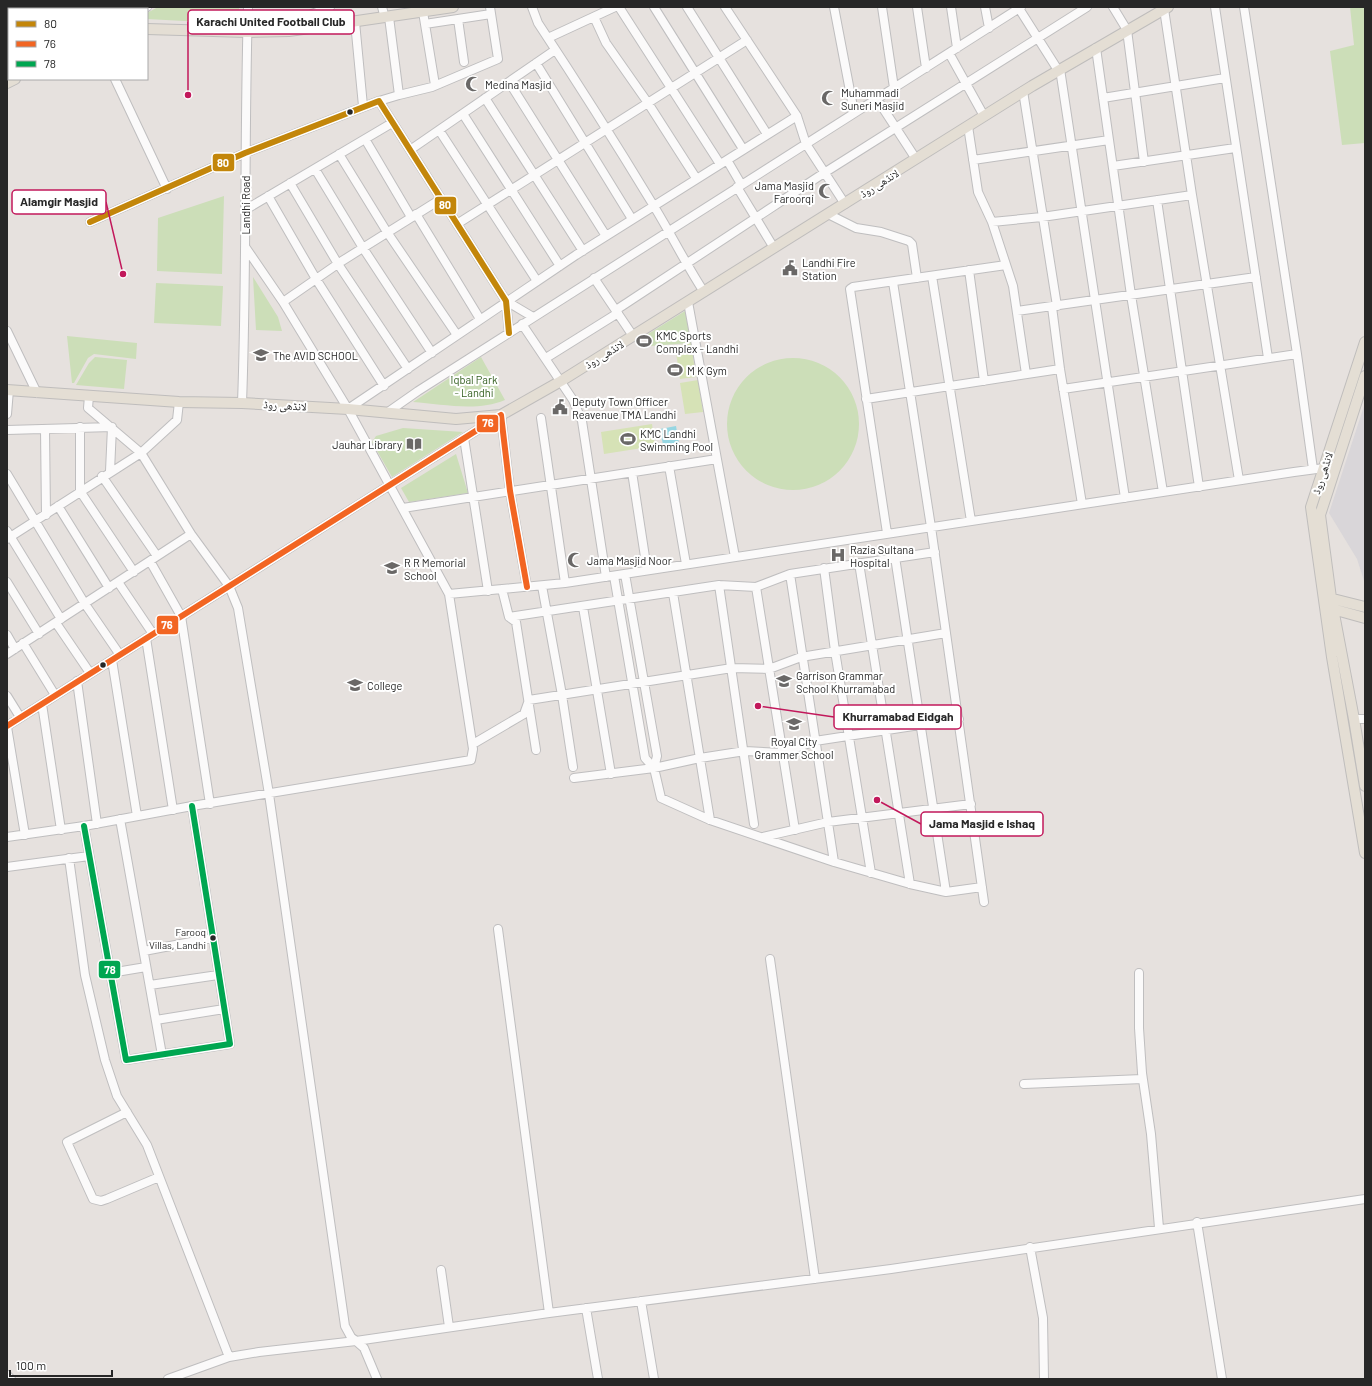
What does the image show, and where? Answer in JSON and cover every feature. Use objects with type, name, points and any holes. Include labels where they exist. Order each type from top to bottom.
[{"type":"main road","points":[[148,29],[247,32],[289,31],[453,7]]},
{"type":"main road","name":"لانڈھی روڈ","points":[[8,390],[179,402],[242,403],[348,409],[456,419],[501,414],[561,381],[1023,91],[1166,8]]},
{"type":"main road","name":"لانڈھی روڈ","points":[[1328,602],[1312,507],[1364,347]]},
{"type":"main road","name":"لانڈھی روڈ","points":[[1328,602],[1320,515],[1365,376]]},
{"type":"main road","points":[[1328,602],[1365,607]]},
{"type":"main road","points":[[1328,602],[1365,618]]},
{"type":"main road","points":[[1328,602],[1360,719],[1365,786]]},
{"type":"main road","points":[[1328,602],[1365,853]]},
{"type":"street","name":"Landhi Road","points":[[242,403],[246,248],[245,153],[248,7]]},
{"type":"street","points":[[312,28],[312,14],[330,7]]},
{"type":"street","points":[[382,7],[387,17],[399,94]]},
{"type":"street","points":[[532,7],[538,23],[607,129],[704,292]]},
{"type":"street","points":[[548,38],[615,7]]},
{"type":"street","points":[[620,7],[671,88],[739,186],[774,248]]},
{"type":"street","points":[[654,7],[743,149]]},
{"type":"street","points":[[687,7],[767,134]]},
{"type":"street","points":[[725,7],[797,116],[806,144],[845,204]]},
{"type":"street","points":[[834,7],[854,112]]},
{"type":"street","points":[[882,7],[894,88]]},
{"type":"street","points":[[917,7],[926,68]]},
{"type":"street","points":[[951,7],[957,48]]},
{"type":"street","points":[[985,7],[989,28]]},
{"type":"street","points":[[546,358],[824,173],[1087,7]]},
{"type":"street","points":[[1113,7],[1127,30],[1144,162]]},
{"type":"street","points":[[1216,7],[1235,148],[1268,358]]},
{"type":"street","points":[[1244,7],[1313,469]]},
{"type":"street","points":[[388,412],[667,230],[806,144],[1019,8],[1059,70],[1125,498]]},
{"type":"street","points":[[1166,8],[1192,195],[1239,480]]},
{"type":"street","points":[[90,222],[245,153],[363,106],[399,94],[435,86],[498,59],[490,11],[458,19],[425,24]]},
{"type":"street","points":[[423,12],[435,86]]},
{"type":"street","points":[[594,17],[606,42],[648,103],[696,178]]},
{"type":"street","points":[[458,19],[464,62]]},
{"type":"street","points":[[354,22],[363,106]]},
{"type":"street","points":[[457,224],[747,40]]},
{"type":"street","points":[[1096,48],[1131,295],[1163,492]]},
{"type":"street","points":[[410,150],[555,50]]},
{"type":"street","points":[[949,53],[984,116]]},
{"type":"street","points":[[536,63],[632,219]]},
{"type":"street","points":[[1103,98],[1226,78]]},
{"type":"street","points":[[115,80],[167,189]]},
{"type":"street","points":[[509,82],[606,236]]},
{"type":"street","points":[[1023,91],[1055,306],[1060,369],[1082,504]]},
{"type":"street","points":[[486,98],[582,251]]},
{"type":"street","points":[[877,99],[916,159]]},
{"type":"street","points":[[378,101],[506,301],[533,317]]},
{"type":"street","points":[[463,114],[560,266]]},
{"type":"street","points":[[348,409],[384,386],[536,281],[653,205],[797,116]]},
{"type":"street","points":[[245,210],[392,122]]},
{"type":"street","points":[[968,126],[978,192],[992,222],[1012,286],[1026,374]]},
{"type":"street","points":[[439,130],[536,281]]},
{"type":"street","points":[[365,139],[480,319]]},
{"type":"street","points":[[973,160],[1109,140]]},
{"type":"street","points":[[1113,166],[1235,148]]},
{"type":"street","points":[[339,154],[387,232],[457,335]]},
{"type":"street","points":[[314,169],[363,248],[432,352]]},
{"type":"street","points":[[290,183],[338,264],[408,369]]},
{"type":"street","points":[[992,222],[1042,217],[1192,195]]},
{"type":"street","points":[[268,196],[316,279],[384,386]]},
{"type":"street","points":[[283,302],[338,264],[440,198]]},
{"type":"street","points":[[1157,200],[1169,290],[1199,486]]},
{"type":"street","points":[[828,214],[856,228],[881,232],[909,241],[912,244],[917,278]]},
{"type":"street","points":[[7,838],[471,760],[473,744],[449,594],[348,409],[283,302],[246,248]]},
{"type":"street","points":[[887,534],[850,289],[853,287],[1006,265]]},
{"type":"street","points":[[969,270],[984,381]]},
{"type":"street","points":[[932,276],[948,386],[971,521]]},
{"type":"street","points":[[594,278],[633,336]]},
{"type":"street","points":[[1017,311],[1256,278]]},
{"type":"street","points":[[893,282],[935,552],[984,902]]},
{"type":"street","points":[[506,301],[509,333]]},
{"type":"street","points":[[688,302],[735,557]]},
{"type":"street","points":[[522,324],[573,400],[582,421],[590,478],[610,576],[618,602],[645,758],[654,768],[662,798],[710,820],[834,862],[910,884],[946,892],[982,887]]},
{"type":"street","points":[[7,331],[38,393]]},
{"type":"street","points":[[1063,388],[1297,354]]},
{"type":"street","points":[[866,399],[1060,369]]},
{"type":"street","points":[[7,414],[8,390]]},
{"type":"street","points":[[89,396],[88,408],[141,452],[191,534],[229,586],[238,608],[269,794],[346,1326],[351,1337],[364,1348],[377,1379]]},
{"type":"street","points":[[90,674],[8,536],[36,522],[80,491],[141,452],[177,420],[179,402]]},
{"type":"street","points":[[25,835],[7,726],[501,414],[510,491],[527,587]]},
{"type":"street","points":[[541,418],[565,583]]},
{"type":"street","points":[[80,427],[80,491],[134,572]]},
{"type":"street","points":[[7,430],[112,427]]},
{"type":"street","points":[[112,427],[106,474],[157,556]]},
{"type":"street","points":[[45,429],[46,515]]},
{"type":"street","points":[[464,438],[488,591]]},
{"type":"street","points":[[403,508],[717,459]]},
{"type":"street","points":[[669,466],[686,564]]},
{"type":"street","points":[[449,594],[565,583],[1313,469],[1324,468],[1334,470]]},
{"type":"street","points":[[632,472],[648,570]]},
{"type":"street","points":[[7,474],[85,604],[120,654]]},
{"type":"street","points":[[58,506],[109,588]]},
{"type":"street","points":[[7,654],[191,534]]},
{"type":"street","points":[[509,617],[618,602],[719,585],[756,587],[790,574],[935,552]]},
{"type":"street","points":[[895,557],[946,892]]},
{"type":"street","points":[[150,561],[182,616],[210,804]]},
{"type":"street","points":[[859,563],[910,884]]},
{"type":"street","points":[[824,568],[835,651],[871,872]]},
{"type":"street","points":[[625,574],[657,756],[654,768]]},
{"type":"street","points":[[790,574],[801,656],[834,862]]},
{"type":"street","points":[[7,582],[39,634]]},
{"type":"street","points":[[118,582],[149,636],[173,810]]},
{"type":"street","points":[[719,585],[745,751],[754,824]]},
{"type":"street","points":[[542,586],[548,612],[573,767]]},
{"type":"street","points":[[756,587],[795,830]]},
{"type":"street","points":[[502,589],[509,617],[516,622],[536,750]]},
{"type":"street","points":[[673,593],[710,820]]},
{"type":"street","points":[[584,607],[596,689],[611,774]]},
{"type":"street","points":[[529,700],[732,668],[769,669],[801,656],[946,633]]},
{"type":"street","points":[[7,635],[15,649]]},
{"type":"street","points":[[24,643],[55,695]]},
{"type":"street","points":[[112,660],[137,816]]},
{"type":"street","points":[[77,681],[97,824]]},
{"type":"street","points":[[7,696],[20,717]]},
{"type":"street","points":[[473,744],[524,714],[529,700]]},
{"type":"street","points":[[42,704],[61,830]]},
{"type":"street","points":[[574,778],[654,768],[700,758],[745,751],[782,753],[815,741],[959,719]]},
{"type":"street","points":[[763,837],[828,822],[971,804]]},
{"type":"street","points":[[84,826],[126,1060],[230,1044],[192,806]]},
{"type":"street","points":[[120,820],[162,1055]]},
{"type":"street","points":[[7,867],[89,856]]},
{"type":"street","points":[[69,858],[85,975],[109,1072],[117,1096],[147,1144],[229,1357]]},
{"type":"street","points":[[498,929],[549,1313]]},
{"type":"street","points":[[144,951],[212,938]]},
{"type":"street","points":[[770,959],[815,1279]]},
{"type":"street","points":[[110,973],[146,967]]},
{"type":"street","points":[[1139,973],[1139,1032],[1142,1079],[1151,1134],[1159,1228]]},
{"type":"street","points":[[150,985],[218,975]]},
{"type":"street","points":[[156,1020],[224,1009]]},
{"type":"street","points":[[1024,1084],[1142,1079]]},
{"type":"street","points":[[127,1112],[67,1142],[93,1199],[101,1201],[159,1177]]},
{"type":"street","points":[[168,1379],[229,1357],[259,1352],[356,1341],[586,1308],[815,1279],[1365,1198]]},
{"type":"street","points":[[1197,1222],[1222,1379]]},
{"type":"street","points":[[1030,1247],[1043,1318],[1044,1379]]},
{"type":"street","points":[[442,1270],[449,1327]]},
{"type":"street","points":[[641,1301],[654,1379]]},
{"type":"street","points":[[586,1308],[598,1379]]},
{"type":"street","points":[[7,1375],[11,1379]]},
{"type":"shaded area","points":[[1365,403],[1365,584],[1357,559],[1329,513]]},
{"type":"green space","points":[[158,7],[239,7],[240,24],[148,19],[148,12]]},
{"type":"green space","points":[[1350,7],[1365,7],[1365,143],[1342,145],[1330,51],[1354,45]]},
{"type":"green space","points":[[224,196],[222,274],[157,271],[158,218]]},
{"type":"green space","points":[[253,277],[278,317],[282,331],[256,330]]},
{"type":"green space","points":[[156,283],[223,286],[221,326],[154,323]]},
{"type":"green space","points":[[685,311],[691,343],[650,346],[648,334]]},
{"type":"green space","points":[[67,336],[137,343],[136,359],[94,354],[88,358],[74,383],[72,383]]},
{"type":"green space","points":[[691,343],[696,377],[680,379],[675,346]]},
{"type":"green space","points":[[95,357],[127,360],[124,389],[76,385],[89,363]]},
{"type":"green space","name":"Iqbal Park - Landhi","points":[[481,357],[505,400],[483,406],[459,406],[413,402]]},
{"type":"green space","points":[[800,358],[812,360],[824,365],[840,377],[852,393],[857,405],[859,424],[857,443],[852,455],[840,471],[824,483],[812,488],[786,490],[774,488],[762,483],[746,471],[734,455],[729,443],[727,417],[729,405],[734,393],[746,377],[762,365],[774,360]]},
{"type":"green space","points":[[698,380],[703,412],[685,414],[680,383]]},
{"type":"green space","name":"KMC Landhi Swimming Pool","points":[[652,424],[655,446],[604,454],[601,432]]},
{"type":"green space","points":[[403,428],[463,432],[392,477],[372,442],[376,436]]},
{"type":"green space","points":[[456,454],[468,493],[409,502],[401,488]]},
{"type":"water","points":[[676,426],[679,443],[663,445],[660,429]]},
{"type":"transit line","name":"80","points":[[90,222],[245,153],[379,101],[506,301],[509,333]]},
{"type":"transit line","name":"76","points":[[7,726],[501,415],[510,491],[527,587]]},
{"type":"transit line","name":"78","points":[[84,826],[126,1060],[230,1044],[192,806]]},
{"type":"place","name":"Medina Masjid","points":[[473,84]]},
{"type":"place","name":"Karachi United Football Club","points":[[188,95]]},
{"type":"place","name":"Muhammadi Suneri Masjid","points":[[829,98]]},
{"type":"place","name":"Jama Masjid Faroorqi","points":[[826,191]]},
{"type":"place","name":"Landhi Fire Station","points":[[790,268]]},
{"type":"place","name":"Alamgir Masjid","points":[[123,274]]},
{"type":"place","name":"KMC Sports Complex - Landhi","points":[[644,341]]},
{"type":"place","name":"The AVID SCHOOL","points":[[261,355]]},
{"type":"place","name":"M K Gym","points":[[675,370]]},
{"type":"place","name":"Deputy Town Officer Reavenue TMA Landhi","points":[[560,407]]},
{"type":"place","name":"KMC Landhi Swimming Pool","points":[[628,439]]},
{"type":"place","name":"Jauhar Library","points":[[414,444]]},
{"type":"place","name":"Razia Sultana Hospital","points":[[838,555]]},
{"type":"place","name":"Jama Masjid Noor","points":[[575,560]]},
{"type":"place","name":"R R Memorial School","points":[[392,568]]},
{"type":"place","name":"Garrison Grammar School Khurramabad","points":[[784,681]]},
{"type":"place","name":"College","points":[[355,685]]},
{"type":"place","name":"Khurramabad Eidgah","points":[[758,706]]},
{"type":"place","name":"Royal City Grammer School","points":[[794,724]]},
{"type":"place","name":"Jama Masjid e Ishaq","points":[[877,800]]},
{"type":"place","name":"Farooq Villas, Landhi","points":[[213,938]]}]
